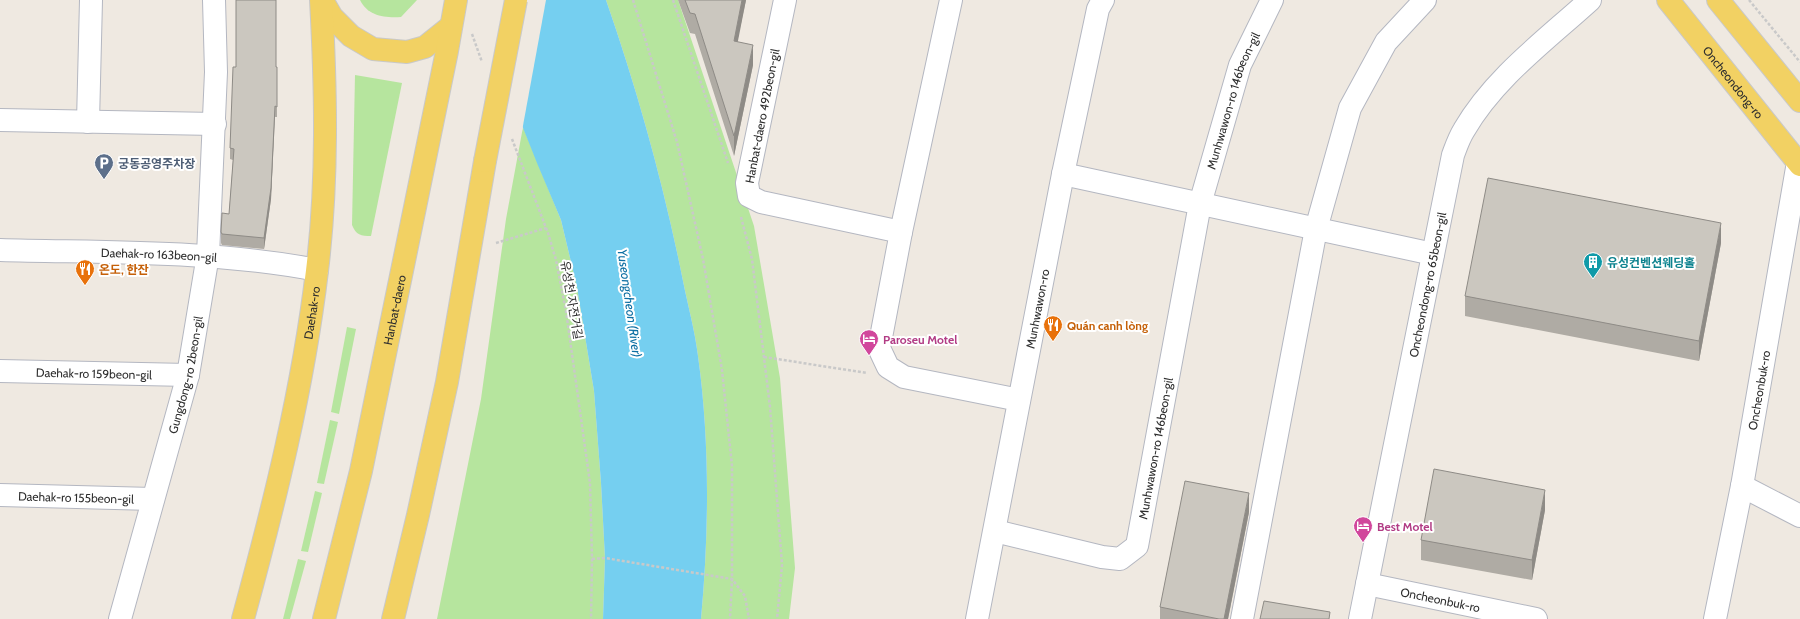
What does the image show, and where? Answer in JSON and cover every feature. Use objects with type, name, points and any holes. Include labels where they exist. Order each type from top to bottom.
[{"type":"main road","points":[[321,0],[332,17],[351,36],[373,49],[407,52],[425,47],[452,35]]},
{"type":"main road","name":"Daehak-ro","points":[[243,619],[272,514],[298,388],[318,270],[325,118],[321,0]]},
{"type":"main road","name":"Hanbat-daero","points":[[324,619],[361,471],[452,35],[456,0]]},
{"type":"main road","points":[[393,619],[418,515],[447,382],[485,161],[516,0]]},
{"type":"main road","name":"Oncheondong-ro","points":[[1668,0],[1799,162]]},
{"type":"main road","points":[[1718,0],[1800,101]]},
{"type":"street","points":[[88,122],[91,0]]},
{"type":"street","name":"Gungdong-ro 2beon-gil","points":[[120,619],[188,375],[208,255],[215,124],[214,0]]},
{"type":"street","name":"Hanbat-daero 492beon-gil","points":[[785,0],[747,182],[749,196],[761,202],[901,232]]},
{"type":"street","points":[[951,0],[901,232],[879,348],[888,367],[904,377],[1019,400]]},
{"type":"street","name":"Munhwawon-ro 146beon-gil","points":[[995,531],[1120,559],[1137,546],[1200,204],[1240,65],[1272,0]]},
{"type":"street","points":[[1242,619],[1316,229],[1350,108],[1386,42],[1425,0]]},
{"type":"street","name":"Oncheondong-ro 65beon-gil","points":[[1360,619],[1453,155],[1464,130],[1487,98],[1515,68],[1590,0]]},
{"type":"street","name":"Munhwawon-ro","points":[[977,619],[1064,174],[1095,3]]},
{"type":"street","points":[[0,120],[215,124]]},
{"type":"street","name":"Oncheonbuk-ro","points":[[1715,619],[1742,486],[1799,162]]},
{"type":"street","points":[[1064,174],[1432,254]]},
{"type":"street","name":"Daehak-ro 163beon-gil","points":[[0,250],[208,255],[283,263],[318,270]]},
{"type":"street","name":"Daehak-ro 159beon-gil","points":[[0,371],[188,375]]},
{"type":"street","points":[[1742,486],[1800,516]]},
{"type":"street","name":"Daehak-ro 155beon-gil","points":[[0,495],[153,499]]},
{"type":"street","name":"Oncheonbuk-ro","points":[[1367,584],[1536,619]]},
{"type":"path","points":[[633,0],[677,142],[703,259],[722,370],[732,466],[732,579],[730,619]]},
{"type":"path","points":[[673,0],[725,150],[730,170]]},
{"type":"path","points":[[1749,0],[1800,62]]},
{"type":"path","points":[[452,35],[485,70]]},
{"type":"path","name":"유성천 자전거길","points":[[510,134],[546,228],[556,260],[566,311],[590,483],[592,559],[591,619]]},
{"type":"path","points":[[740,212],[752,259],[770,407],[782,565],[777,619]]},
{"type":"path","points":[[496,243],[546,228]]},
{"type":"path","points":[[764,357],[864,374],[888,367]]},
{"type":"path","points":[[592,559],[605,558],[722,576],[732,579],[745,596],[749,619]]},
{"type":"green space","points":[[360,0],[417,0],[401,17],[395,17],[372,13],[367,10]]},
{"type":"green space","points":[[606,0],[678,0],[754,226],[780,378],[795,568],[789,619],[701,619],[706,553],[707,487],[705,421],[697,347],[676,245],[659,175],[629,69]]},
{"type":"green space","points":[[355,75],[402,83],[371,236],[359,234],[355,231],[352,225]]},
{"type":"green space","points":[[523,127],[561,220],[577,287],[594,391],[605,558],[603,619],[437,619],[481,399],[506,219]]},
{"type":"green space","points":[[347,327],[356,329],[339,414],[331,412]]},
{"type":"green space","points":[[330,420],[338,422],[324,484],[317,483]]},
{"type":"green space","points":[[315,491],[322,493],[308,552],[301,551]]},
{"type":"green space","points":[[298,559],[306,561],[290,619],[283,619]]},
{"type":"water","name":"Yuseongcheon (River)","points":[[472,0],[606,0],[629,69],[659,175],[676,245],[697,347],[705,421],[707,487],[706,553],[701,619],[603,619],[605,558],[594,391],[577,287],[561,220]]},
{"type":"pier","points":[[470,0],[546,0],[522,131]]},
{"type":"building","points":[[236,0],[276,0],[277,107],[275,106],[271,188],[264,238],[222,234],[221,232],[222,213],[229,214],[234,149],[230,148],[233,67],[236,67]]},
{"type":"building","points":[[685,0],[742,0],[734,41],[753,45],[734,136],[695,14],[690,13]]},
{"type":"building","name":"유성컨벤션웨딩홀","points":[[1488,178],[1721,223],[1699,341],[1465,296]]},
{"type":"building","points":[[1434,469],[1545,490],[1532,560],[1421,540]]},
{"type":"building","points":[[1185,481],[1249,493],[1224,619],[1160,607]]},
{"type":"building","points":[[1264,601],[1330,612],[1329,619],[1260,619]]},
{"type":"place","name":"궁동공영주차장","points":[[104,180]]},
{"type":"place","name":"유성컨벤션웨딩홀","points":[[1593,279]]},
{"type":"place","name":"온도, 한잔","points":[[85,286]]},
{"type":"place","name":"Quán canh lòng","points":[[1053,342]]},
{"type":"place","name":"Paroseu Motel","points":[[869,356]]},
{"type":"place","name":"Best Motel","points":[[1363,543]]}]
